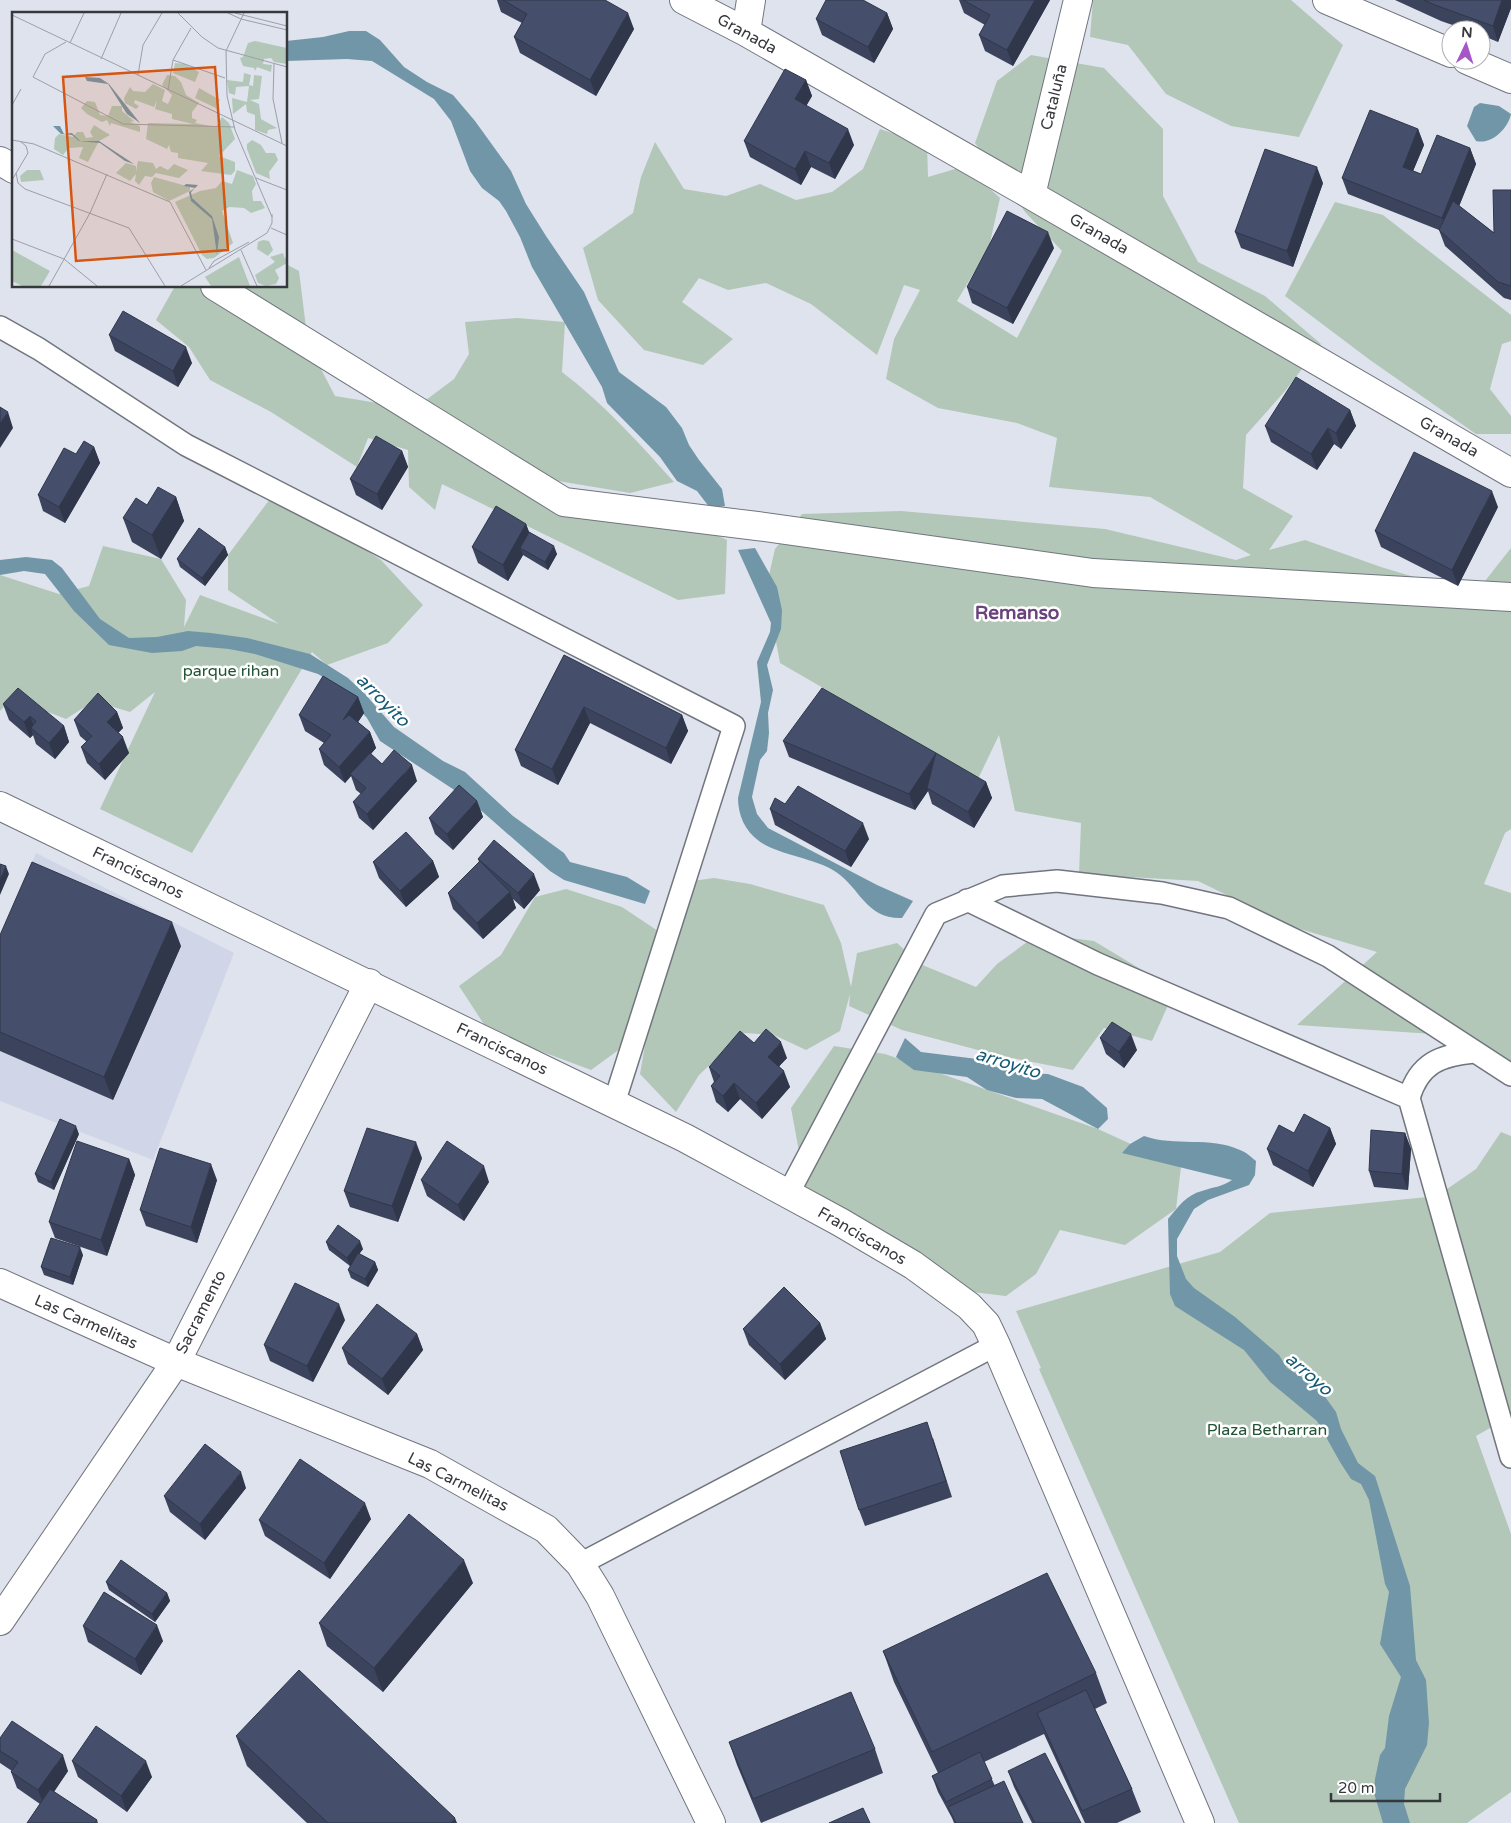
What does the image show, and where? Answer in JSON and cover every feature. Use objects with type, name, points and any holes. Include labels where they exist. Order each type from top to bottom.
[{"type":"street","name":"Granada","points":[[684,0],[746,32],[1031,195],[1511,473]]},
{"type":"street","points":[[746,32],[751,0]]},
{"type":"street","name":"Cataluña","points":[[1031,195],[1078,0]]},
{"type":"street","points":[[1327,0],[1441,49]]},
{"type":"street","points":[[1490,70],[1511,79]]},
{"type":"street","points":[[0,161],[12,168]]},
{"type":"street","points":[[218,288],[564,502],[757,526],[1093,573],[1511,597]]},
{"type":"street","name":"Franciscanos","points":[[0,806],[369,983],[685,1138],[913,1265],[969,1306],[991,1334]]},
{"type":"street","name":"Sacramento","points":[[0,1621],[176,1362],[369,983]]},
{"type":"street","name":"Las Carmelitas","points":[[0,1283],[176,1362],[430,1464],[546,1529],[580,1564],[600,1596],[711,1823]]},
{"type":"street","points":[[991,1334],[1200,1823]]},
{"type":"lane","points":[[0,327],[39,349],[186,445],[734,726],[614,1103]]},
{"type":"lane","points":[[788,1194],[936,914],[1003,886],[1057,881],[1162,893],[1228,908],[1328,956],[1511,1075]]},
{"type":"lane","points":[[968,900],[1098,964],[1409,1098]]},
{"type":"lane","points":[[1474,1052],[1438,1058],[1413,1082],[1409,1098],[1511,1456]]},
{"type":"lane","points":[[580,1564],[991,1334]]},
{"type":"shaded area","points":[[36,853],[234,953],[153,1160],[0,1101],[0,942]]},
{"type":"green space","points":[[1093,0],[1291,0],[1343,45],[1299,137],[1231,126],[1166,94],[1128,45],[1090,37]]},
{"type":"green space","points":[[1031,55],[1104,68],[1163,129],[1163,196],[1198,262],[1265,296],[1321,344],[1285,391],[1246,435],[1243,488],[1293,516],[1269,550],[1305,540],[1381,567],[1474,595],[1511,548],[1511,829],[1505,833],[1484,884],[1511,893],[1511,1072],[1433,1034],[1297,1025],[1377,952],[1290,926],[1198,881],[1079,874],[1081,823],[1015,811],[999,735],[978,779],[908,742],[837,696],[780,663],[766,588],[775,549],[802,514],[901,511],[1105,529],[1236,560],[1251,555],[1150,497],[1049,487],[1057,438],[1017,423],[938,408],[886,379],[894,339],[920,290],[904,285],[877,355],[811,304],[766,283],[728,290],[699,278],[682,302],[733,339],[703,365],[644,350],[598,300],[583,248],[633,213],[641,177],[655,142],[684,189],[726,196],[760,184],[796,200],[832,192],[863,169],[880,129],[927,145],[928,177],[965,166],[1000,198],[989,247],[957,301],[1017,338],[1062,251],[1025,212],[975,143],[997,81]]},
{"type":"green space","points":[[1335,202],[1383,215],[1511,315],[1511,341],[1502,344],[1490,389],[1511,416],[1511,434],[1476,434],[1370,360],[1285,296]]},
{"type":"green space","points":[[288,265],[299,271],[308,344],[335,396],[414,409],[454,379],[469,354],[465,322],[517,318],[565,322],[562,372],[607,411],[674,482],[630,493],[552,480],[544,506],[610,521],[677,516],[727,540],[725,594],[678,600],[442,484],[435,510],[409,487],[408,450],[368,438],[357,467],[271,412],[210,380],[189,347],[156,320],[174,288],[288,288]]},
{"type":"green space","name":"parque rihan","points":[[276,491],[381,560],[423,605],[388,643],[327,665],[312,652],[192,853],[100,809],[155,692],[130,712],[94,701],[66,719],[12,698],[0,711],[0,575],[59,594],[89,586],[103,546],[161,559],[186,600],[184,627],[200,595],[279,624],[228,590],[228,555]]},
{"type":"green space","points":[[714,878],[750,884],[824,905],[841,943],[851,987],[857,953],[897,943],[920,964],[976,987],[997,964],[1038,934],[1094,941],[1152,976],[1169,1003],[1152,1041],[1104,1028],[1073,1070],[997,1055],[902,1030],[849,1006],[850,994],[840,1031],[806,1050],[774,1035],[744,1033],[699,1075],[676,1112],[640,1074],[651,1010],[685,882]]},
{"type":"green space","points":[[566,889],[622,907],[658,931],[635,1038],[591,1070],[489,1032],[459,986],[501,955],[535,897]]},
{"type":"green space","points":[[834,1046],[885,1054],[1098,1129],[1181,1167],[1176,1209],[1125,1245],[1060,1230],[1036,1274],[1006,1296],[963,1291],[806,1190],[791,1108]]},
{"type":"green space","name":"Plaza Betharran","points":[[1501,1132],[1511,1136],[1511,1416],[1476,1436],[1511,1534],[1511,1792],[1467,1823],[1239,1823],[1039,1369],[1041,1368],[1016,1311],[1220,1252],[1270,1213],[1437,1196],[1476,1169]]},
{"type":"water","points":[[349,31],[366,31],[380,40],[404,67],[427,82],[453,95],[475,121],[511,171],[526,204],[584,292],[619,372],[666,407],[682,428],[689,445],[699,460],[722,489],[725,506],[710,508],[697,491],[677,481],[660,457],[607,403],[602,387],[532,267],[520,237],[506,211],[499,201],[482,188],[470,171],[451,121],[434,99],[372,61],[347,59],[288,61],[288,41],[323,37]]},
{"type":"water","points":[[1480,103],[1499,106],[1511,114],[1503,130],[1498,135],[1482,142],[1476,141],[1467,126],[1474,107]]},
{"type":"water","points":[[755,548],[777,587],[782,610],[781,629],[767,665],[773,690],[768,713],[769,733],[767,751],[760,760],[752,797],[757,814],[768,828],[877,885],[913,901],[902,918],[880,914],[865,902],[845,879],[827,867],[776,850],[759,841],[746,827],[741,816],[738,798],[761,702],[757,662],[770,632],[771,623],[738,550]]},
{"type":"water","points":[[26,557],[52,560],[62,568],[100,619],[129,638],[157,637],[188,631],[211,633],[247,638],[310,654],[348,678],[394,727],[443,761],[465,772],[513,816],[564,853],[570,862],[627,877],[650,891],[645,904],[564,880],[550,871],[468,799],[380,741],[367,718],[338,686],[318,674],[255,654],[229,649],[196,646],[182,651],[152,653],[109,645],[74,611],[45,574],[24,571],[0,575],[0,560]]},
{"type":"water","points":[[905,1038],[921,1052],[977,1059],[999,1068],[1023,1073],[1048,1074],[1083,1087],[1107,1108],[1108,1119],[1098,1129],[1042,1099],[1016,1098],[987,1090],[967,1077],[914,1070],[896,1057]]},
{"type":"water","points":[[1144,1136],[1168,1141],[1217,1143],[1244,1152],[1256,1161],[1255,1175],[1249,1185],[1208,1200],[1194,1209],[1177,1239],[1177,1256],[1186,1279],[1194,1288],[1235,1317],[1279,1355],[1287,1368],[1318,1387],[1336,1412],[1341,1429],[1358,1463],[1375,1476],[1410,1586],[1416,1660],[1426,1680],[1429,1723],[1427,1745],[1405,1789],[1404,1804],[1410,1823],[1383,1823],[1374,1793],[1380,1755],[1385,1748],[1389,1716],[1401,1677],[1380,1644],[1389,1592],[1385,1584],[1369,1500],[1361,1484],[1351,1479],[1317,1421],[1270,1382],[1244,1350],[1175,1306],[1170,1294],[1168,1219],[1191,1195],[1221,1186],[1232,1180],[1122,1153],[1130,1144]]},
{"type":"building","points":[[503,0],[605,0],[628,13],[590,80],[514,37],[527,14]]},
{"type":"building","points":[[826,0],[863,0],[887,13],[868,47],[816,19]]},
{"type":"building","points":[[963,0],[1035,0],[1007,50],[979,35],[990,15]]},
{"type":"building","points":[[1424,0],[1502,0],[1493,26],[1491,25],[1491,20],[1476,20]]},
{"type":"building","points":[[785,69],[806,80],[795,99],[848,129],[829,163],[805,151],[795,169],[744,141]]},
{"type":"building","points":[[1370,110],[1418,129],[1403,167],[1421,174],[1437,135],[1470,148],[1442,218],[1342,178]]},
{"type":"building","points":[[1265,149],[1317,167],[1287,251],[1235,232]]},
{"type":"building","points":[[1493,190],[1511,190],[1511,286],[1498,282],[1439,230],[1453,201],[1494,233]]},
{"type":"building","points":[[1007,211],[1048,232],[1007,308],[967,287]]},
{"type":"building","points":[[123,311],[186,347],[173,371],[109,335]]},
{"type":"building","points":[[1296,377],[1350,410],[1336,433],[1328,428],[1311,454],[1265,426]]},
{"type":"building","points":[[0,407],[8,412],[0,423]]},
{"type":"building","points":[[376,436],[402,451],[377,494],[350,479]]},
{"type":"building","points":[[84,441],[94,447],[59,507],[38,495],[64,448],[76,454]]},
{"type":"building","points":[[1414,452],[1492,491],[1452,570],[1375,531]]},
{"type":"building","points":[[158,487],[176,497],[152,535],[123,518],[136,498],[147,505]]},
{"type":"building","points":[[496,506],[526,524],[503,565],[472,547]]},
{"type":"building","points":[[199,528],[225,547],[202,578],[177,559]]},
{"type":"building","points":[[529,532],[554,546],[545,562],[520,548]]},
{"type":"building","points":[[564,655],[682,715],[666,748],[584,707],[552,769],[515,750]]},
{"type":"building","points":[[323,676],[358,697],[343,720],[349,715],[370,732],[339,767],[319,749],[331,735],[299,715]]},
{"type":"building","points":[[18,688],[64,726],[49,743],[31,728],[36,721],[30,716],[24,722],[3,704]]},
{"type":"building","points":[[822,688],[936,753],[909,794],[783,741]]},
{"type":"building","points":[[98,693],[117,712],[107,722],[123,737],[99,764],[81,747],[92,736],[74,720]]},
{"type":"building","points":[[394,750],[412,765],[367,814],[353,802],[366,788],[350,774],[370,753],[382,764]]},
{"type":"building","points":[[936,753],[986,782],[968,812],[927,788]]},
{"type":"building","points":[[459,785],[477,801],[447,834],[429,818]]},
{"type":"building","points":[[798,786],[863,823],[845,851],[770,809],[775,798],[785,804]]},
{"type":"building","points":[[406,832],[433,861],[400,891],[373,862]]},
{"type":"building","points":[[494,840],[534,874],[518,893],[478,859]]},
{"type":"building","points":[[480,861],[510,892],[477,923],[448,893]]},
{"type":"building","points":[[32,862],[172,922],[104,1077],[0,1032],[0,935]]},
{"type":"building","points":[[0,864],[6,866],[0,880]]},
{"type":"building","points":[[1112,1022],[1131,1034],[1119,1052],[1100,1038]]},
{"type":"building","points":[[766,1029],[781,1042],[768,1057],[784,1071],[756,1103],[734,1083],[723,1096],[711,1086],[720,1076],[709,1067],[740,1031],[754,1043]]},
{"type":"building","points":[[1304,1114],[1330,1128],[1308,1171],[1267,1149],[1279,1125],[1294,1133]]},
{"type":"building","points":[[60,1119],[76,1126],[51,1182],[35,1174]]},
{"type":"building","points":[[367,1128],[416,1142],[392,1206],[344,1191]]},
{"type":"building","points":[[1371,1130],[1405,1133],[1402,1174],[1369,1171]]},
{"type":"building","points":[[77,1141],[129,1159],[101,1240],[49,1222]]},
{"type":"building","points":[[447,1141],[484,1166],[458,1205],[421,1180]]},
{"type":"building","points":[[160,1148],[211,1164],[191,1227],[140,1210]]},
{"type":"building","points":[[338,1225],[360,1241],[347,1258],[326,1242]]},
{"type":"building","points":[[51,1238],[80,1247],[70,1277],[41,1267]]},
{"type":"building","points":[[358,1253],[375,1262],[365,1279],[348,1270]]},
{"type":"building","points":[[295,1283],[339,1304],[307,1366],[264,1345]]},
{"type":"building","points":[[784,1287],[820,1323],[780,1364],[743,1329]]},
{"type":"building","points":[[377,1304],[417,1334],[382,1379],[342,1348]]},
{"type":"building","points":[[927,1422],[946,1481],[859,1510],[840,1451]]},
{"type":"building","points":[[205,1444],[241,1472],[200,1524],[164,1496]]},
{"type":"building","points":[[300,1459],[365,1503],[324,1563],[259,1520]]},
{"type":"building","points":[[409,1514],[464,1560],[374,1668],[319,1623]]},
{"type":"building","points":[[121,1560],[167,1593],[152,1614],[106,1582]]},
{"type":"building","points":[[1047,1573],[1096,1673],[932,1752],[883,1651]]},
{"type":"building","points":[[104,1592],[157,1625],[135,1659],[83,1626]]},
{"type":"building","points":[[299,1670],[455,1818],[451,1823],[328,1823],[236,1736]]},
{"type":"building","points":[[1086,1690],[1132,1789],[1082,1811],[1037,1713]]},
{"type":"building","points":[[851,1692],[875,1749],[753,1799],[729,1742]]},
{"type":"building","points":[[12,1721],[63,1755],[38,1790],[11,1772],[18,1762],[0,1751],[0,1738]]},
{"type":"building","points":[[96,1726],[146,1761],[121,1796],[72,1761]]},
{"type":"building","points":[[980,1752],[992,1779],[946,1802],[932,1776]]},
{"type":"building","points":[[1045,1753],[1081,1823],[1035,1823],[1008,1771]]},
{"type":"building","points":[[1004,1781],[1023,1823],[956,1823],[948,1807]]},
{"type":"building","points":[[50,1789],[97,1820],[95,1823],[27,1823]]},
{"type":"building","points":[[863,1808],[870,1823],[829,1823]]},
{"type":"district","name":"Remanso","points":[[1017,613]]},
{"type":"water label","name":"arroyito","points":[[383,700]]},
{"type":"water label","name":"arroyito","points":[[1008,1063]]},
{"type":"water label","name":"arroyo","points":[[1309,1374]]}]
